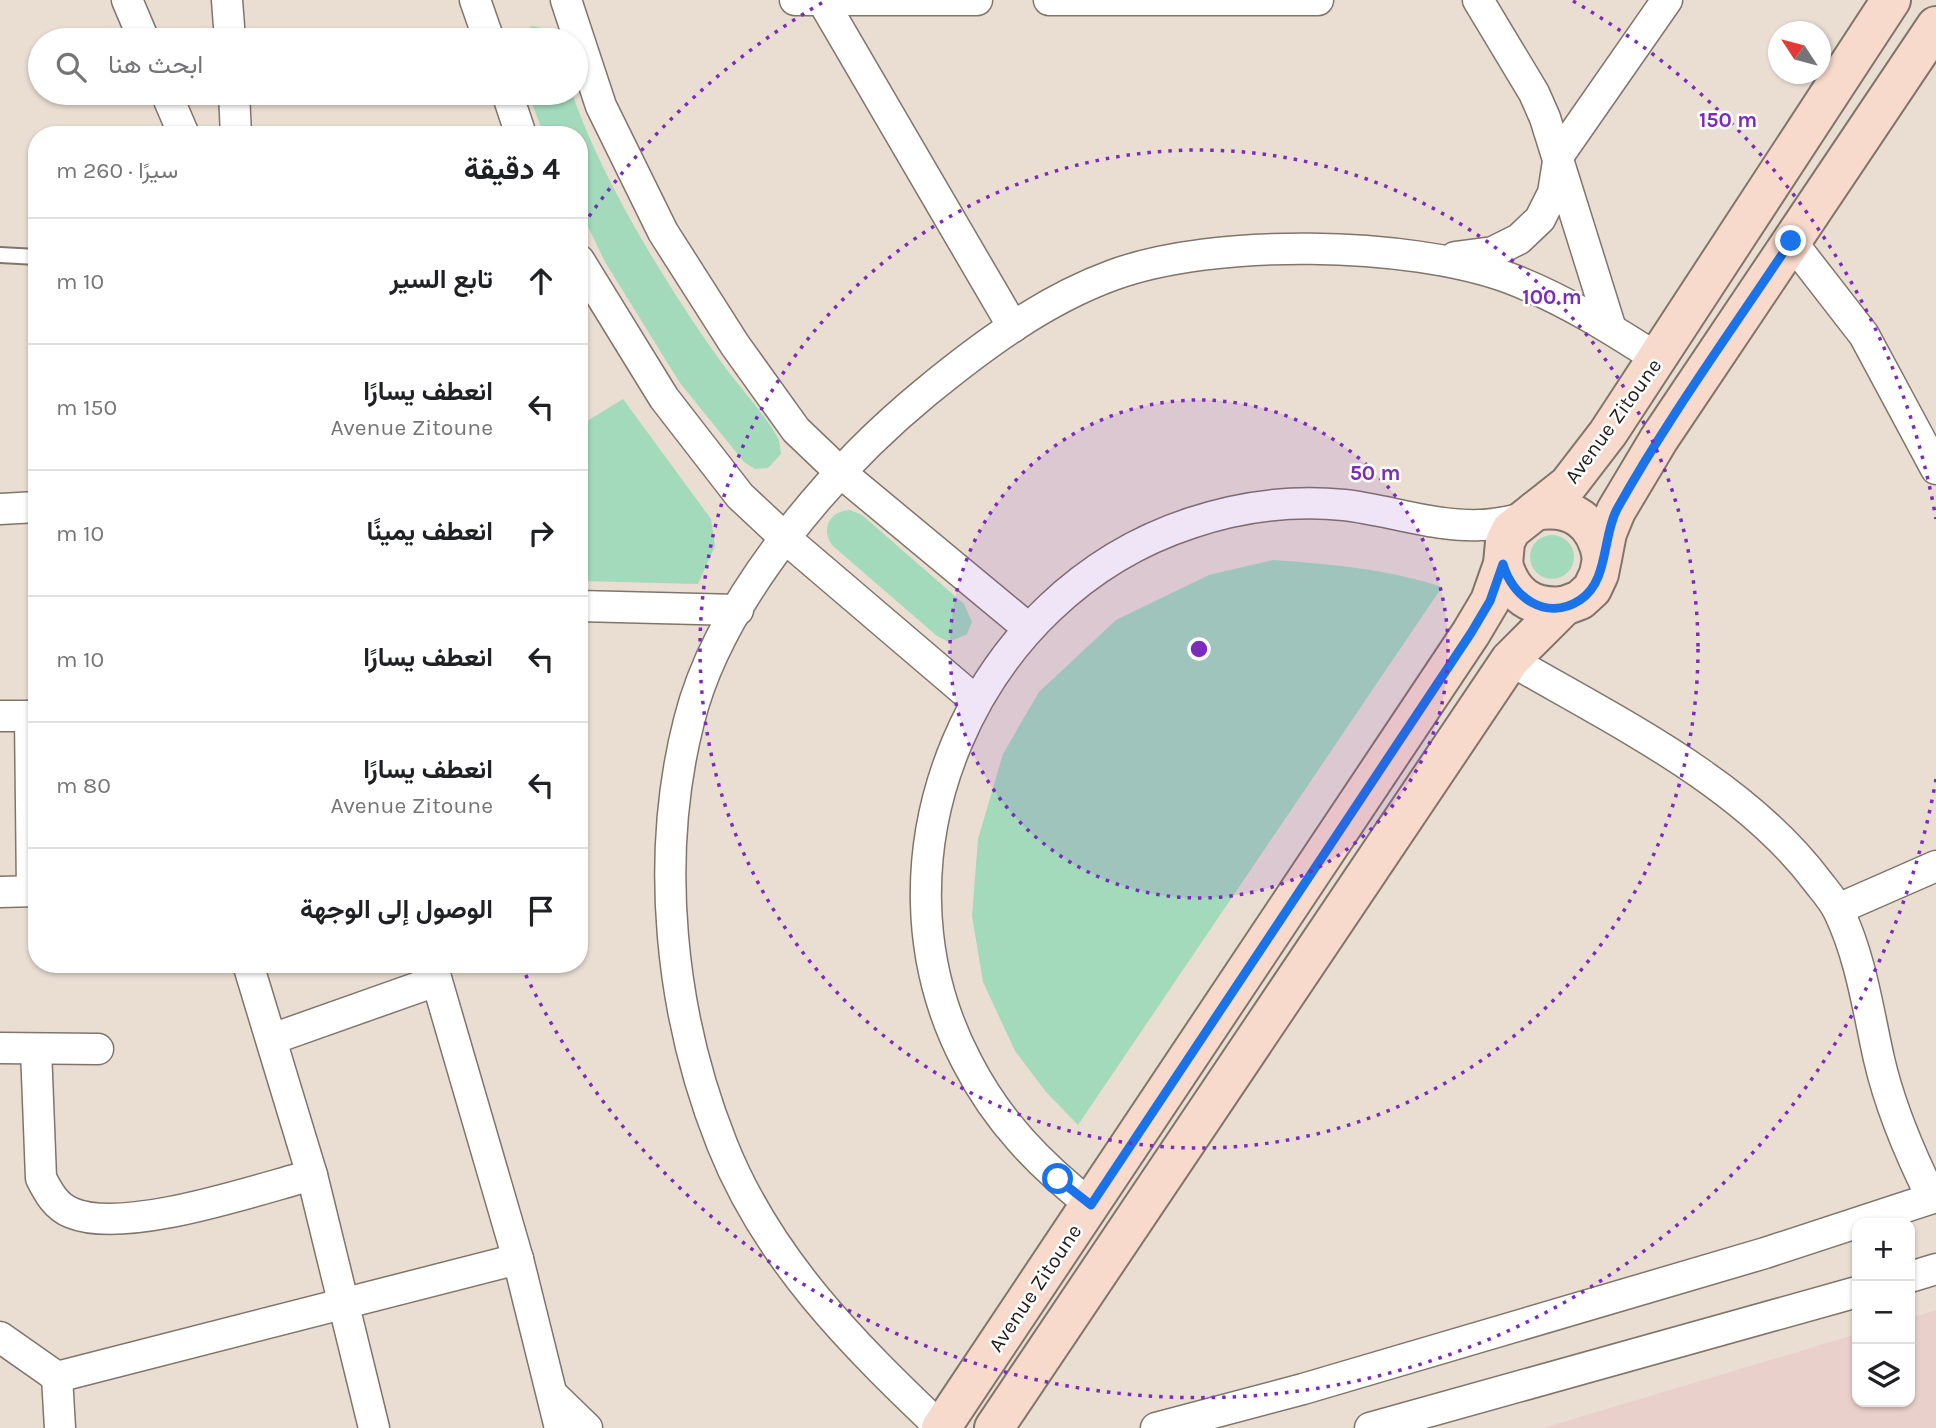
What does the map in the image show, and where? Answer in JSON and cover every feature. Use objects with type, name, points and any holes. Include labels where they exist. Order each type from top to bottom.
[{"type":"main road","name":"Avenue Zitoune","points":[[941,1428],[1471,633],[1490,601],[1503,560],[1505,542],[1528,515],[1568,485],[1658,359],[1891,0]]},
{"type":"main road","name":"Avenue Zitoune","points":[[994,1428],[1510,660],[1564,606],[1580,600],[1592,589],[1600,574],[1616,511],[1666,428],[1936,26]]},
{"type":"main road","points":[[1528,515],[1551,508],[1566,510],[1581,517],[1592,528],[1602,558]]},
{"type":"main road","points":[[1503,560],[1508,580],[1517,594],[1531,603],[1548,608],[1564,606]]},
{"type":"street","points":[[127,0],[139,28]]},
{"type":"street","points":[[227,0],[229,28]]},
{"type":"street","points":[[475,0],[485,28]]},
{"type":"street","points":[[566,0],[575,28]]},
{"type":"street","points":[[813,0],[1013,327]]},
{"type":"street","points":[[813,0],[977,0]]},
{"type":"street","points":[[1049,0],[1318,0]]},
{"type":"street","points":[[1478,0],[1534,93],[1559,155],[1611,329]]},
{"type":"street","points":[[1429,258],[1493,252],[1519,239],[1540,219],[1553,192],[1559,155],[1667,0]]},
{"type":"street","points":[[588,67],[601,106],[663,232],[735,345],[796,430],[840,472],[1028,628]]},
{"type":"street","points":[[171,105],[180,126]]},
{"type":"street","points":[[235,105],[236,126]]},
{"type":"street","points":[[511,105],[518,126]]},
{"type":"street","points":[[1791,241],[1864,335],[1936,470]]},
{"type":"street","points":[[941,1428],[841,1329],[775,1246],[723,1147],[691,1049],[675,947],[673,820],[689,719],[701,683],[738,610],[785,538],[875,435],[1013,327],[1113,275],[1180,258],[1268,251],[1358,249],[1429,258],[1504,276],[1556,297],[1658,359]]},
{"type":"street","points":[[588,275],[664,398],[740,496],[785,538],[976,701]]},
{"type":"street","points":[[1091,1205],[1022,1143],[991,1104],[961,1049],[933,966],[926,891],[932,816],[954,744],[976,701],[1006,653],[1056,600],[1119,555],[1191,523],[1228,513],[1305,504],[1344,505],[1452,524],[1480,525],[1528,515]]},
{"type":"street","points":[[0,509],[28,507]]},
{"type":"street","points":[[1452,524],[1491,543],[1503,560]]},
{"type":"street","points":[[588,606],[738,610]]},
{"type":"street","points":[[1156,1428],[1303,1389],[1752,1256],[1934,1197],[1910,1153],[1897,1116],[1880,1062],[1866,991],[1838,909],[1785,844],[1746,809],[1625,727],[1510,660]]},
{"type":"street","points":[[0,716],[28,716]]},
{"type":"street","points":[[1838,909],[1936,866]]},
{"type":"street","points":[[0,892],[28,891]]},
{"type":"street","points":[[251,973],[312,1175],[374,1428]]},
{"type":"street","points":[[272,1038],[434,973],[518,1259],[561,1428]]},
{"type":"street","points":[[0,1048],[98,1049]]},
{"type":"street","points":[[36,1049],[41,1178],[50,1194],[69,1212],[102,1219],[138,1216],[183,1208],[312,1175]]},
{"type":"street","points":[[0,1338],[57,1377],[518,1259]]},
{"type":"street","points":[[1915,1275],[1936,1269]]},
{"type":"street","points":[[1370,1428],[1852,1293]]},
{"type":"street","points":[[57,1377],[60,1428]]},
{"type":"street","points":[[554,1396],[587,1428]]},
{"type":"lane","points":[[0,255],[28,257]]},
{"type":"shaded area","points":[[1936,1310],[1936,1428],[1543,1428],[1852,1335],[1852,1407],[1915,1407],[1915,1316]]},
{"type":"green space","points":[[533,105],[577,105],[585,126],[541,126]]},
{"type":"green space","points":[[588,133],[617,195],[677,298],[779,440],[781,454],[768,468],[755,469],[744,462],[680,383],[605,262],[588,227]]},
{"type":"green space","points":[[623,399],[711,519],[715,546],[698,584],[588,581],[588,420]]},
{"type":"green space","points":[[850,510],[862,515],[964,604],[972,622],[967,634],[949,642],[937,636],[833,546],[827,534],[829,522],[837,514]]},
{"type":"green space","points":[[1552,535],[1567,542],[1574,557],[1567,572],[1552,579],[1537,572],[1530,557],[1537,542]]},
{"type":"green space","points":[[1273,560],[1358,568],[1442,587],[1078,1125],[1046,1092],[1015,1051],[983,982],[972,916],[978,839],[1003,754],[1039,692],[1116,620],[1209,575]]},
{"type":"route","points":[[1058,1179],[1091,1205],[1471,633],[1490,601],[1503,564],[1508,580],[1517,594],[1531,603],[1548,608],[1580,600],[1592,589],[1600,574],[1607,533],[1616,511],[1659,439],[1791,241]]}]
